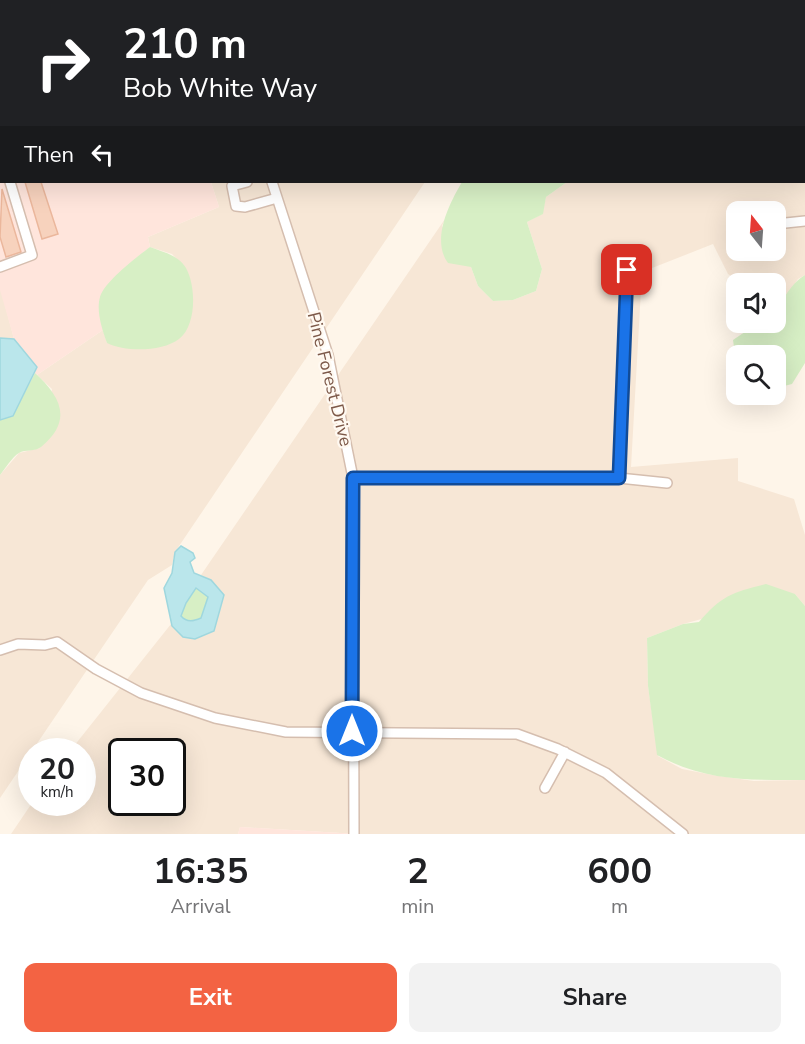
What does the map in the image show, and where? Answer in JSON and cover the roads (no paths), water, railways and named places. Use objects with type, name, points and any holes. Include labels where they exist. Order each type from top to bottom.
[{"type":"street","points":[[0,267],[32,255],[10,183]]},
{"type":"street","points":[[243,183],[232,186],[236,206],[245,207],[277,198]]},
{"type":"street","name":"Pine Forest Drive","points":[[272,183],[328,355],[353,478],[354,834]]},
{"type":"street","points":[[786,223],[805,221]]},
{"type":"street","points":[[619,478],[627,270]]},
{"type":"street","points":[[353,478],[619,478],[668,483]]},
{"type":"street","points":[[0,650],[18,644],[45,645],[57,642],[102,672],[141,693],[178,707],[286,732],[517,734],[565,752],[606,773],[683,834]]},
{"type":"street","points":[[545,788],[565,752]]},
{"type":"water","points":[[0,338],[14,339],[37,367],[13,416],[0,420]]},
{"type":"water","points":[[181,546],[193,553],[195,558],[190,562],[194,573],[211,580],[224,595],[214,631],[195,639],[183,637],[172,626],[164,588],[172,573],[175,552]],"holes":[[[196,588],[208,597],[201,618],[193,621],[181,616]]]}]
